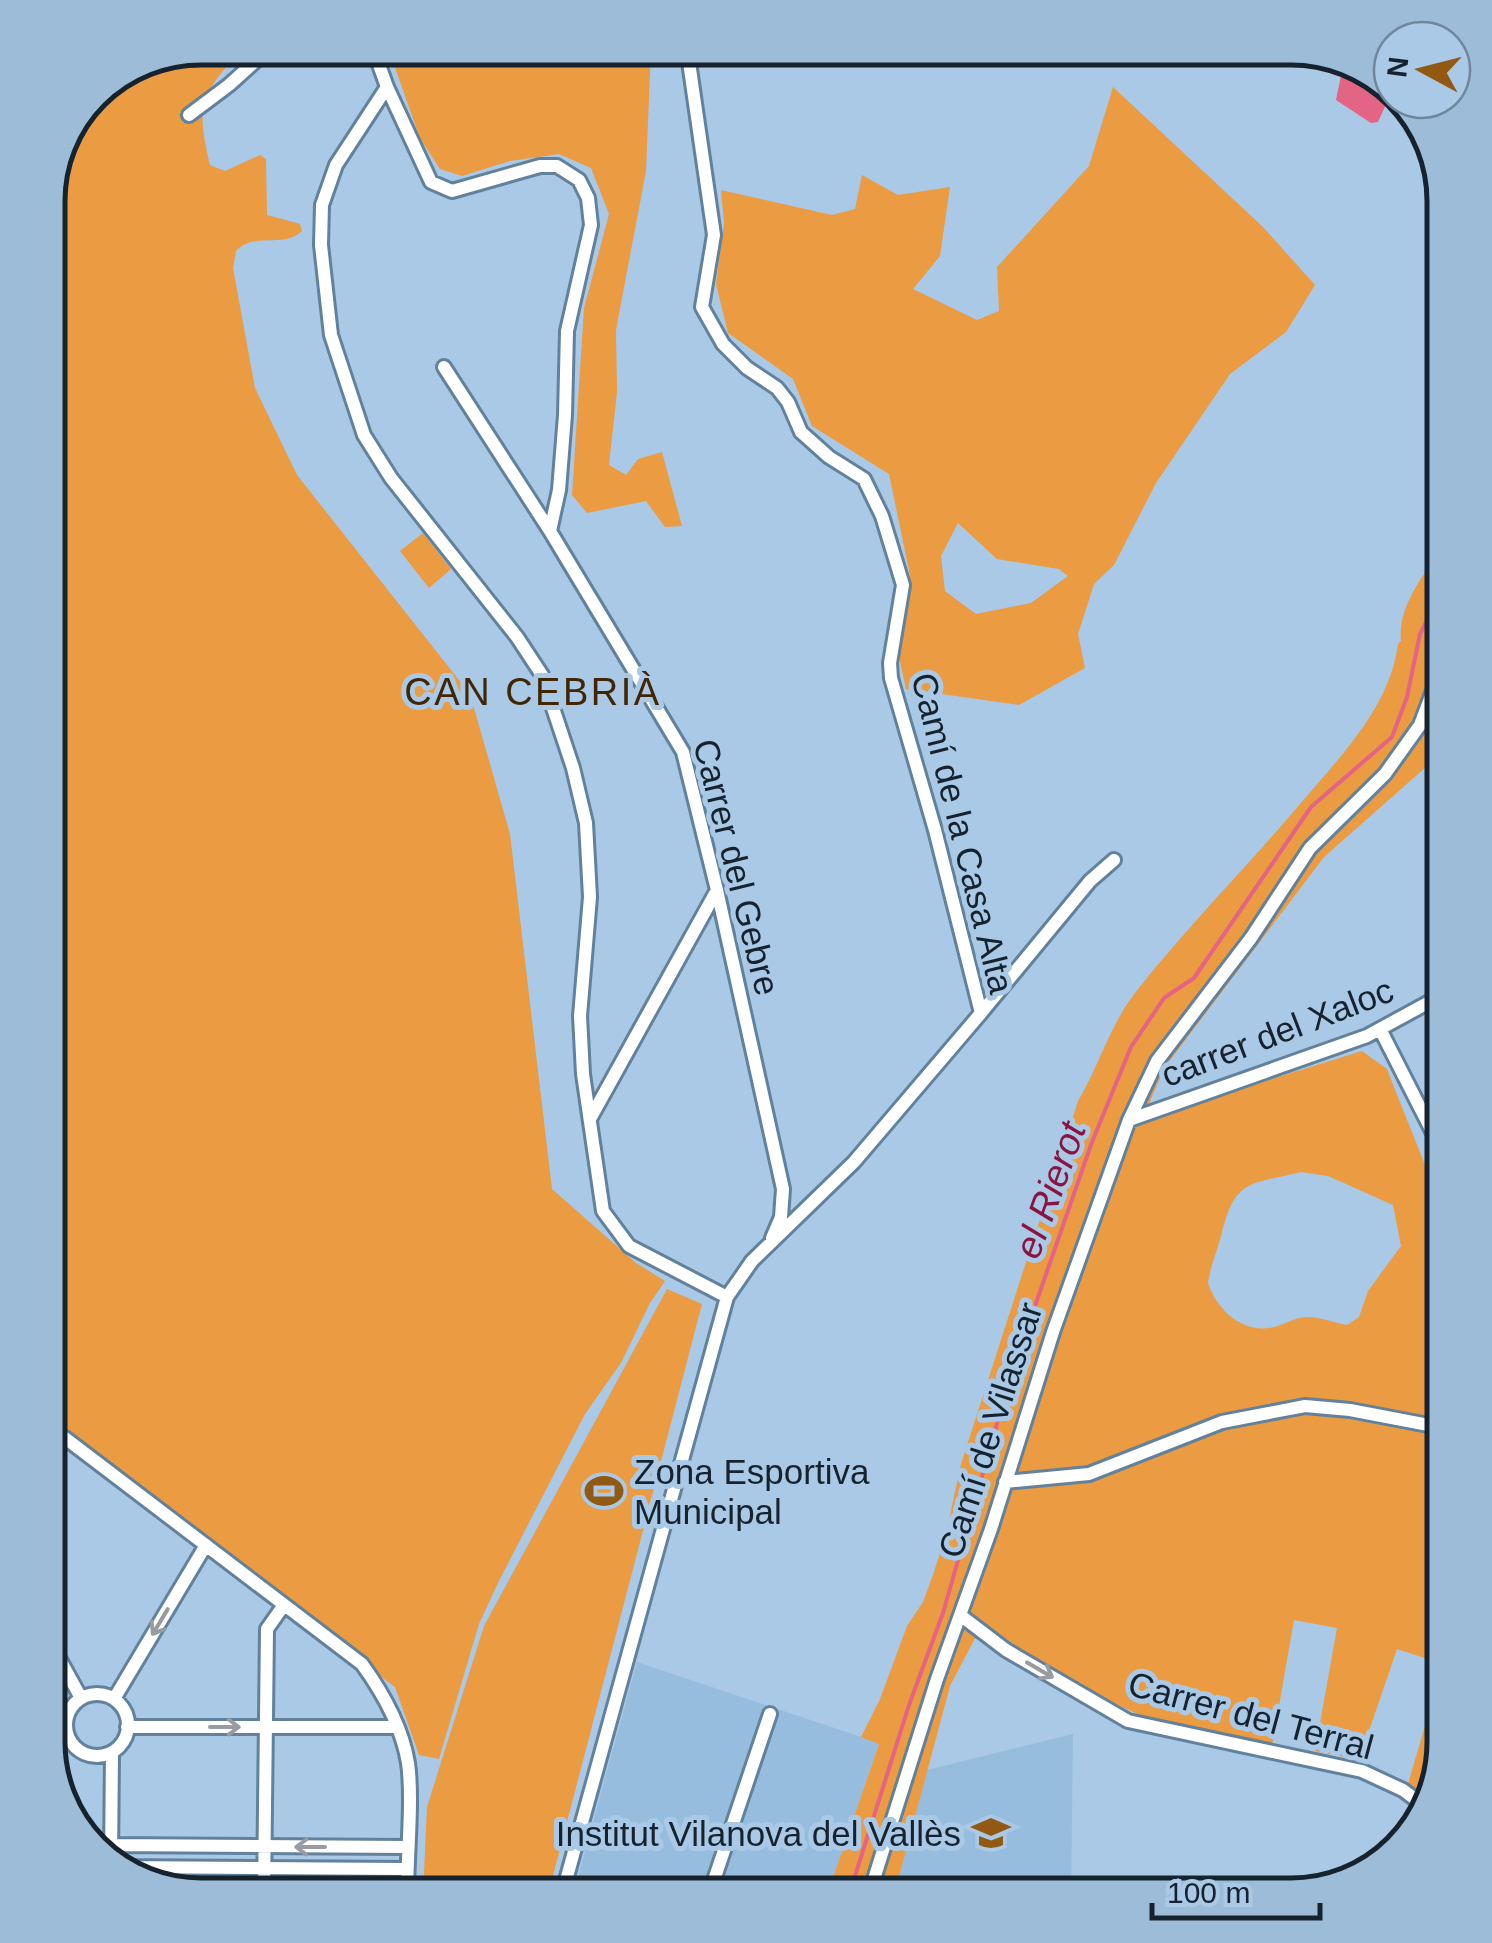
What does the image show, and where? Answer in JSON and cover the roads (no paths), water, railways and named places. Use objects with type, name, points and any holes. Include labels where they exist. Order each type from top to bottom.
[{"type":"street","points":[[189,115],[252,65]]},
{"type":"street","points":[[379,65],[431,182],[452,191],[540,166],[557,166],[579,180],[588,198],[591,224],[566,331],[564,434],[559,490],[550,531]]},
{"type":"street","name":"Camí de la Casa Alta","points":[[567,1878],[727,1297],[752,1261],[854,1162],[982,1012],[936,830],[891,678],[903,585],[882,516],[864,478],[800,432],[788,402],[777,388],[747,368],[723,344],[702,306],[714,235],[689,65]]},
{"type":"street","points":[[387,88],[336,165],[322,205],[321,245],[331,335],[364,434],[391,478],[542,675],[573,768],[586,823],[590,897],[580,1016],[583,1074],[603,1211],[629,1246],[727,1297]]},
{"type":"street","name":"Carrer del Gebre","points":[[444,367],[550,531],[683,752],[783,1189],[781,1217],[769,1244]]},
{"type":"street","name":"Camí de Vilassar","points":[[876,1878],[1052,1332],[1129,1120],[1157,1060],[1250,938],[1310,848],[1385,774],[1420,725],[1427,707]]},
{"type":"street","points":[[982,1012],[1090,882],[1114,860]]},
{"type":"street","points":[[590,1119],[717,890]]},
{"type":"street","name":"carrer del Xaloc","points":[[1129,1120],[1380,1029],[1427,1003]]},
{"type":"street","points":[[1380,1029],[1427,1121]]},
{"type":"street","points":[[1006,1482],[1089,1474],[1222,1422],[1305,1406],[1427,1425]]},
{"type":"street","points":[[65,1438],[362,1664],[379,1687],[398,1727],[408,1764],[407,1878]]},
{"type":"street","points":[[114,1699],[206,1545]]},
{"type":"street","points":[[264,1878],[267,1629],[284,1605]]},
{"type":"street","name":"Carrer del Terral","points":[[960,1615],[1006,1650],[1128,1721],[1362,1771],[1415,1799]]},
{"type":"street","points":[[65,1668],[82,1698]]},
{"type":"street","points":[[92,1695],[114,1699],[126,1714],[123,1742],[105,1756],[86,1755],[75,1748],[66,1729],[68,1714],[82,1698],[92,1695]]},
{"type":"street","points":[[715,1878],[770,1714]]},
{"type":"street","points":[[127,1726],[398,1727]]},
{"type":"street","points":[[112,1752],[112,1844]]},
{"type":"street","points":[[113,1845],[408,1847]]},
{"type":"street","points":[[144,1866],[407,1869]]},
{"type":"waterway","name":"el Rierot","points":[[854,1878],[909,1705],[943,1613],[1010,1378],[1092,1142],[1131,1047],[1164,998],[1194,978],[1311,807],[1392,737],[1427,620]]},
{"type":"place","name":"Zona Esportiva Municipal","points":[[604,1491]]},
{"type":"place","name":"Institut Vilanova del Vallès","points":[[991,1833]]},
{"type":"district","name":"CAN CEBRIÀ","points":[[533,692]]}]
